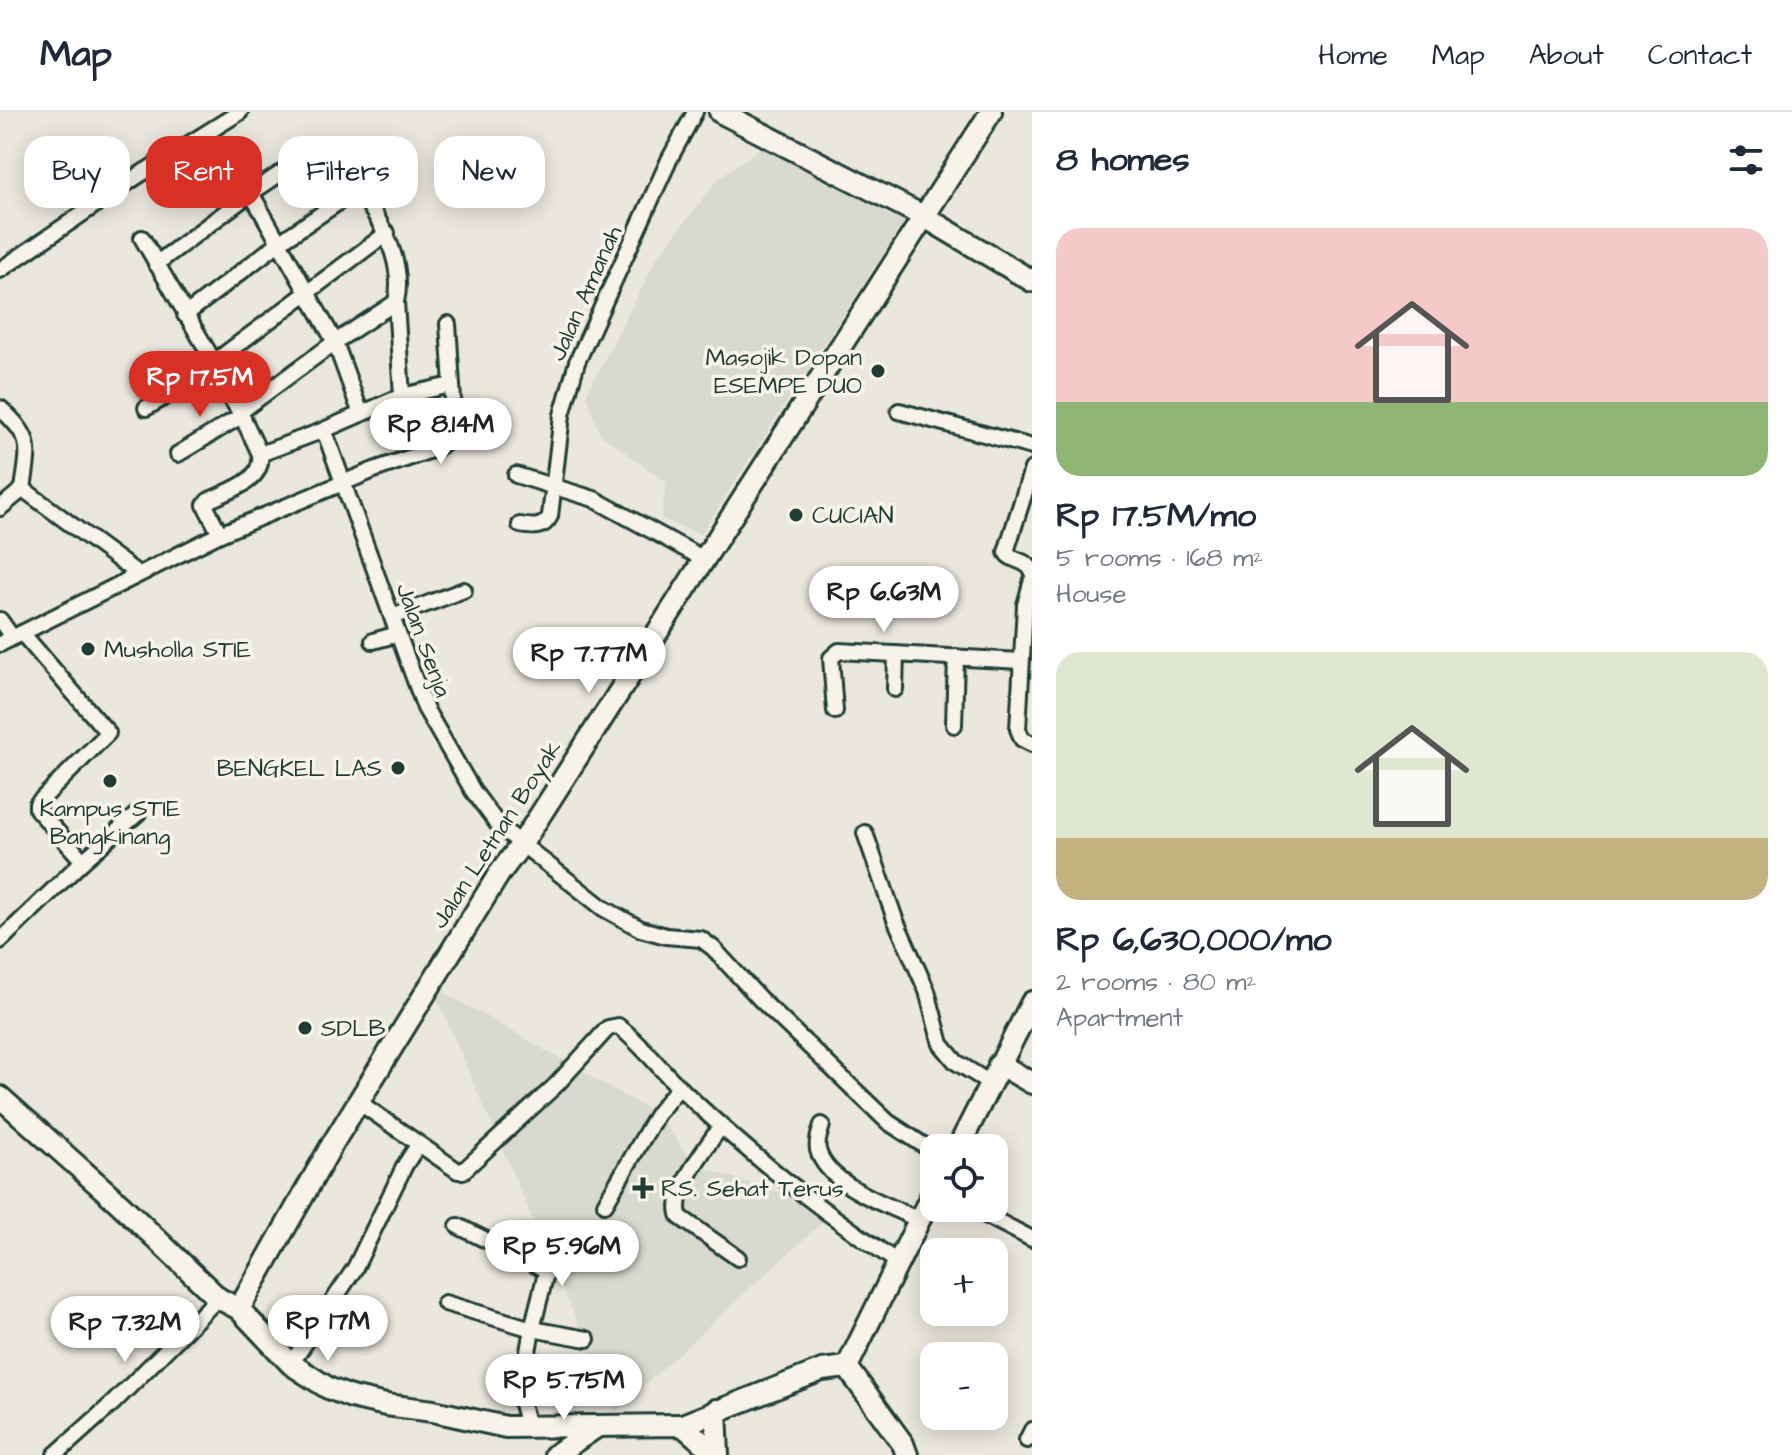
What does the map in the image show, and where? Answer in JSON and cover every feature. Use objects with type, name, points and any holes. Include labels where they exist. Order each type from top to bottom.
[{"type":"street","points":[[0,270],[136,177],[240,112]]},
{"type":"street","name":"Jalan Amanah","points":[[520,525],[534,527],[548,522],[562,415],[577,362],[670,158],[695,112]]},
{"type":"street","points":[[720,112],[923,216],[1032,281]]},
{"type":"street","name":"Jalan Letnan Boyak","points":[[239,1309],[333,1143],[499,874],[521,845],[986,114]]},
{"type":"street","points":[[156,264],[231,208]]},
{"type":"street","points":[[260,208],[335,342],[361,414]]},
{"type":"street","points":[[185,315],[330,208]]},
{"type":"street","points":[[371,208],[387,233],[398,278],[396,302],[402,396]]},
{"type":"street","points":[[146,408],[213,366],[387,233]]},
{"type":"street","points":[[142,238],[241,414],[260,454],[261,463],[256,476],[205,505],[220,534]]},
{"type":"street","points":[[178,454],[241,414],[335,342],[396,302]]},
{"type":"street","points":[[11,638],[220,534],[437,448],[447,441],[454,416],[448,324]]},
{"type":"street","points":[[260,454],[402,396],[451,385]]},
{"type":"street","points":[[0,408],[25,435],[30,453],[23,489],[0,508]]},
{"type":"street","points":[[899,411],[1032,447]]},
{"type":"street","name":"Jalan Senja","points":[[324,430],[412,676],[437,730],[485,809],[499,826],[615,915],[654,933],[701,939],[713,948],[779,1018],[888,1122],[920,1143]]},
{"type":"street","points":[[1032,469],[1006,552],[1009,557],[1027,564],[1032,571]]},
{"type":"street","points":[[516,475],[605,504],[702,558]]},
{"type":"street","points":[[23,489],[138,574]]},
{"type":"street","points":[[1032,580],[1025,605],[1018,729],[1022,739],[1032,744]]},
{"type":"street","points":[[392,617],[464,590]]},
{"type":"street","points":[[0,620],[11,638],[108,733],[37,804],[37,809],[83,861]]},
{"type":"street","points":[[373,641],[398,634]]},
{"type":"street","points":[[835,711],[831,658],[839,651],[1021,661]]},
{"type":"street","points":[[895,689],[896,654]]},
{"type":"street","points":[[954,725],[956,657]]},
{"type":"street","points":[[0,941],[138,813]]},
{"type":"street","points":[[865,833],[895,919],[927,991],[941,1044],[956,1062],[1032,1083]]},
{"type":"street","points":[[965,1134],[1032,1002]]},
{"type":"street","points":[[360,1103],[458,1171],[467,1169],[556,1085],[613,1025],[618,1026],[679,1087],[761,1161],[899,1263]]},
{"type":"street","points":[[605,1204],[657,1114],[679,1087]]},
{"type":"street","points":[[0,1098],[120,1204],[218,1298],[239,1309],[291,1364],[328,1388],[351,1397],[506,1427],[682,1425],[822,1370],[847,1367]]},
{"type":"street","points":[[722,1125],[689,1176],[678,1198],[677,1210],[680,1217],[738,1258]]},
{"type":"street","points":[[822,1125],[818,1150],[832,1173],[852,1188],[919,1220],[847,1367]]},
{"type":"street","points":[[291,1364],[355,1268],[405,1165],[418,1145]]},
{"type":"street","points":[[999,1222],[1032,1239]]},
{"type":"street","points":[[458,1226],[544,1269],[546,1278],[532,1329],[520,1397],[528,1426]]},
{"type":"street","points":[[55,1455],[113,1403],[218,1298]]},
{"type":"street","points":[[445,1303],[532,1329],[587,1339]]},
{"type":"street","points":[[847,1367],[903,1444],[907,1455]]},
{"type":"street","points":[[716,1410],[718,1455]]},
{"type":"street","points":[[682,1425],[718,1455]]},
{"type":"street","points":[[555,1455],[598,1426]]},
{"type":"shaded area","points":[[766,144],[906,219],[701,534],[661,519],[667,483],[600,434],[586,395],[658,256],[719,178]]},
{"type":"shaded area","name":"RS. Sehat Terus","points":[[431,985],[657,1114],[696,1166],[836,1210],[616,1411]]},
{"type":"place","name":"Masojik Dopan ESEMPE DUO","points":[[878,371]]},
{"type":"place","name":"CUCIAN","points":[[796,515]]},
{"type":"place","name":"Musholla STIE","points":[[88,649]]},
{"type":"place","name":"BENGKEL LAS","points":[[398,768]]},
{"type":"place","name":"Kampus STIE Bangkinang","points":[[110,781]]},
{"type":"place","name":"SDLB","points":[[305,1028]]},
{"type":"place","name":"RS. Sehat Terus","points":[[643,1188]]}]
